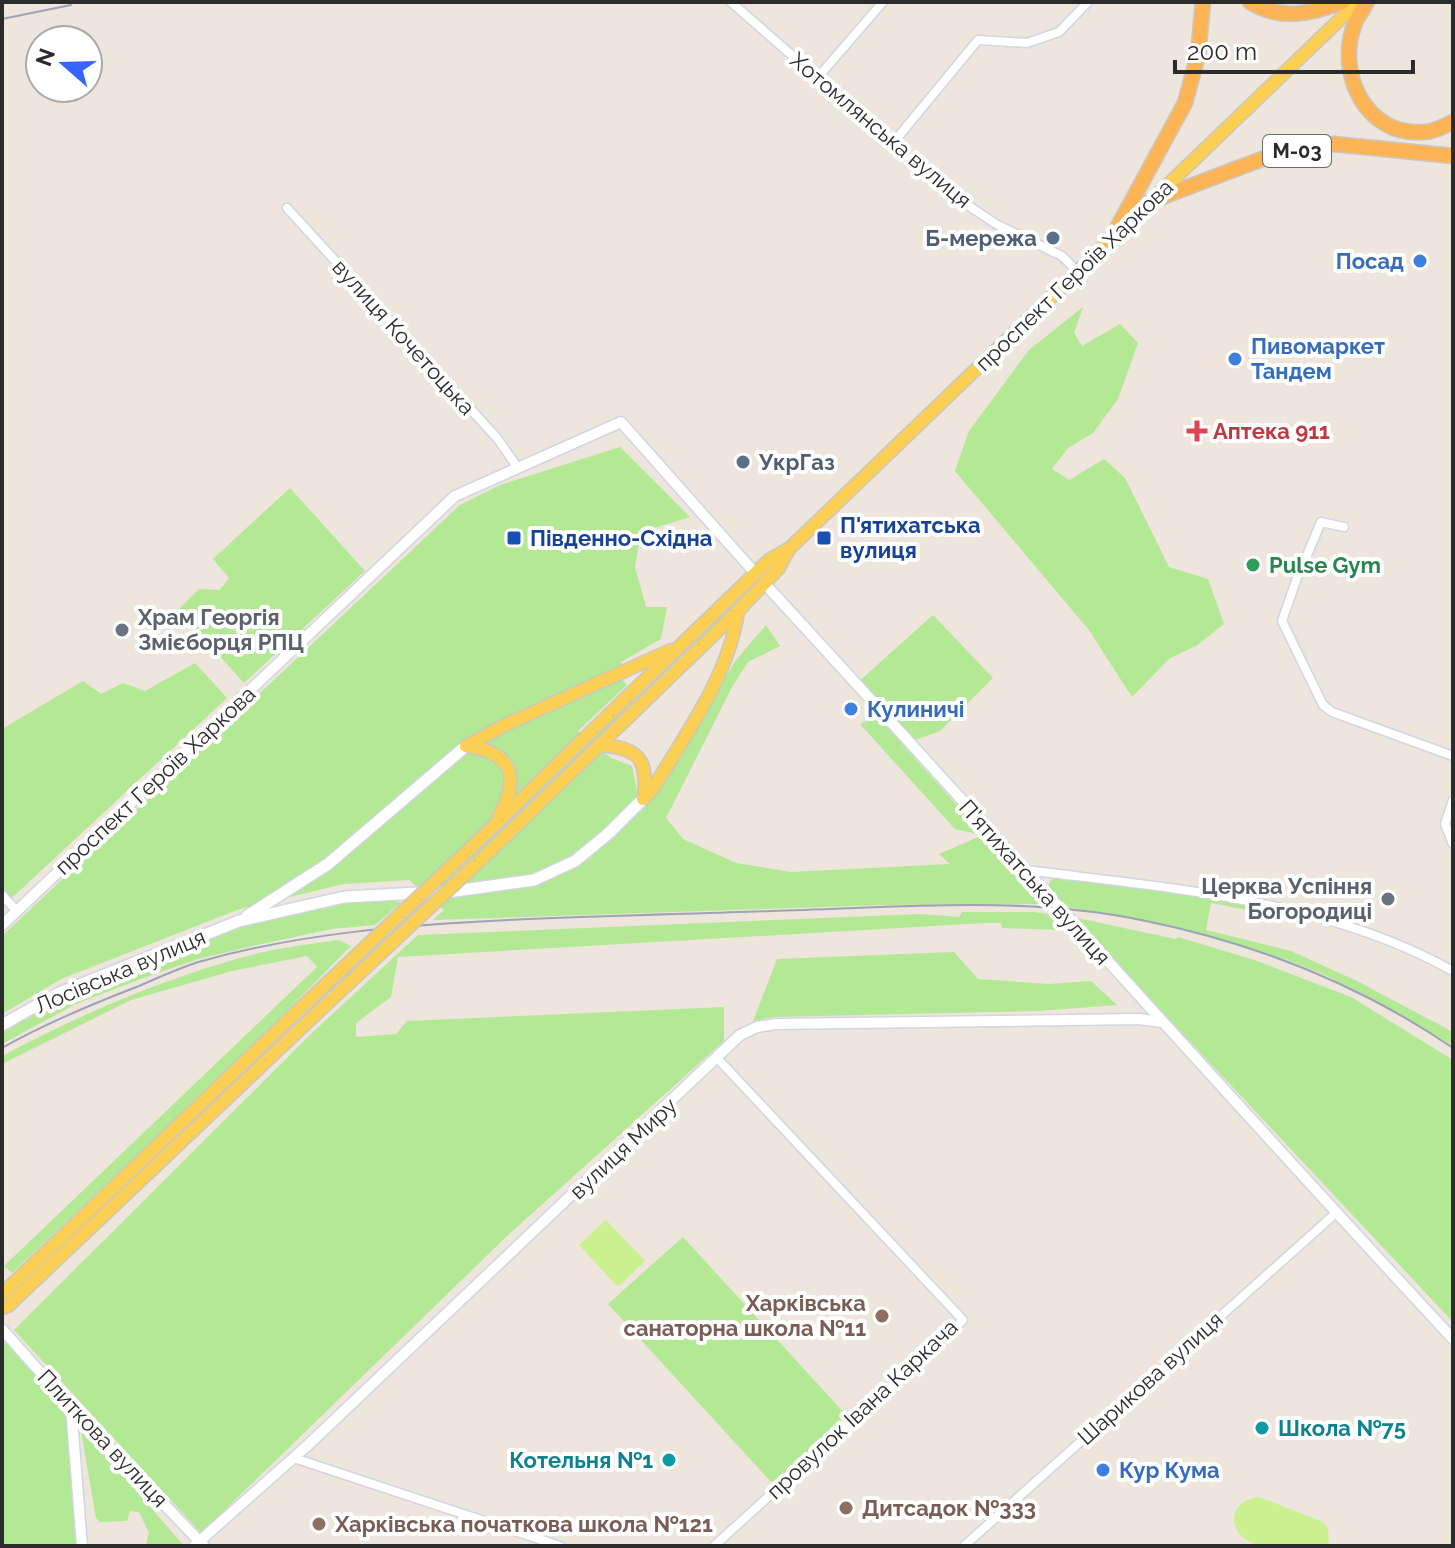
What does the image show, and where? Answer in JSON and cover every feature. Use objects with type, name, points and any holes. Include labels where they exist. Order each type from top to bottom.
[{"type":"highway","points":[[1110,241],[1185,103],[1198,55],[1203,2]]},
{"type":"highway","points":[[1250,2],[1264,10],[1290,16],[1314,13],[1342,2]]},
{"type":"highway","points":[[1367,2],[1354,24],[1349,52],[1349,71],[1356,95],[1375,117],[1403,132],[1426,132],[1453,122]]},
{"type":"highway","name":"М-03","points":[[1149,202],[1267,157],[1334,144],[1453,156]]},
{"type":"main road","name":"проспект Героїв Харкова","points":[[2,1308],[8,1306],[157,1167],[491,850],[738,611],[769,560],[790,548],[1358,2]]},
{"type":"main road","name":"проспект Героїв Харкова","points":[[2,1294],[492,829],[677,647],[760,578]]},
{"type":"main road","points":[[239,921],[344,897],[455,891],[534,880],[575,861],[609,833],[652,790],[711,688],[732,644],[738,611]]},
{"type":"main road","points":[[239,921],[328,864],[466,746],[505,725],[677,647]]},
{"type":"main road","points":[[599,745],[629,750],[639,759],[646,774],[643,799]]},
{"type":"main road","points":[[466,746],[492,753],[506,765],[512,788],[492,829]]},
{"type":"main road","name":"Лосівська вулиця","points":[[2,1025],[59,993],[239,921]]},
{"type":"street","name":"Хотомлянська вулиця","points":[[731,2],[948,192],[996,224],[1062,256],[1078,272]]},
{"type":"street","points":[[893,143],[978,40],[1027,43],[1059,32],[1088,2]]},
{"type":"street","points":[[819,76],[880,3]]},
{"type":"street","name":"вулиця Кочетоцька","points":[[287,208],[497,438],[518,468]]},
{"type":"street","name":"проспект Героїв Харкова","points":[[2,925],[455,496],[621,422]]},
{"type":"street","name":"П’ятихатська вулиця","points":[[621,422],[1161,1022],[1453,1339]]},
{"type":"street","points":[[1344,527],[1321,522],[1282,621],[1323,705],[1332,712],[1453,756]]},
{"type":"street","points":[[1295,562],[1299,572]]},
{"type":"street","points":[[1453,800],[1445,824],[1453,844]]},
{"type":"street","points":[[1026,870],[1228,896],[1307,915],[1383,939],[1420,953],[1453,971]]},
{"type":"street","points":[[2,895],[17,911]]},
{"type":"street","name":"вулиця Миру","points":[[199,1544],[294,1458],[740,1035],[757,1027],[776,1024],[1139,1019],[1161,1022]]},
{"type":"street","name":"провулок Івана Каркача","points":[[714,1546],[963,1320],[718,1059]]},
{"type":"street","name":"Шарикова вулиця","points":[[964,1546],[1337,1212]]},
{"type":"street","name":"Плиткова вулиця","points":[[2,1329],[199,1544]]},
{"type":"street","points":[[71,1407],[82,1546]]},
{"type":"street","points":[[294,1458],[560,1546]]},
{"type":"green space","points":[[1083,307],[1074,333],[1082,346],[1120,324],[1138,343],[1118,399],[1093,433],[1068,448],[1052,469],[1069,480],[1104,459],[1125,478],[1169,567],[1208,579],[1224,624],[1196,646],[1170,658],[1132,697],[1089,630],[955,471],[969,431],[1029,350]]},
{"type":"green space","points":[[620,447],[690,517],[641,532],[635,567],[646,607],[667,607],[661,639],[621,662],[622,679],[627,685],[578,731],[591,741],[740,598],[742,600],[594,744],[611,758],[632,766],[641,812],[736,660],[766,625],[780,646],[748,662],[732,687],[666,818],[683,839],[736,863],[791,872],[950,864],[939,854],[983,835],[955,829],[860,724],[877,716],[1045,904],[882,905],[433,920],[444,910],[431,899],[7,1300],[5,1298],[429,897],[409,880],[343,884],[237,910],[61,979],[2,1014],[2,936],[460,505],[500,485]]},
{"type":"green space","points":[[290,488],[365,571],[244,683],[178,610],[199,589],[220,590],[229,578],[213,559]]},
{"type":"green space","points":[[933,615],[993,678],[940,731],[913,741],[856,684]]},
{"type":"green space","points":[[195,663],[227,698],[2,907],[2,729],[83,681],[101,694],[123,683],[145,691]]},
{"type":"green space","points":[[1063,876],[1172,891],[1266,909],[1263,913],[1211,903],[1206,930],[1291,951],[1357,981],[1453,1032],[1453,1046],[1386,1006],[1323,974],[1287,960],[1170,926],[1065,907],[1048,890],[1052,879]]},
{"type":"green space","points":[[379,899],[402,902],[375,925],[331,929],[253,946],[198,959],[138,980],[76,1004],[2,1044],[2,1025],[191,944],[284,913],[347,901]]},
{"type":"green space","points":[[962,912],[1055,915],[1066,927],[1065,930],[1002,928],[1001,923],[984,923],[398,957],[391,997],[356,1023],[356,1037],[396,1034],[407,1021],[724,1007],[724,1041],[507,1236],[201,1533],[14,1330],[313,1032],[418,935],[920,914],[959,917]]},
{"type":"green space","points":[[1073,917],[1175,939],[1178,937],[1254,960],[1351,997],[1453,1060],[1453,1322]]},
{"type":"green space","points":[[338,940],[351,946],[237,1061],[12,1273],[4,1266],[317,967],[307,956],[232,971],[131,1000],[2,1064],[2,1056],[159,984],[259,953]]},
{"type":"green space","points":[[954,952],[978,979],[1049,984],[1091,981],[1117,1005],[1038,1011],[774,1017],[753,1021],[777,959]]},
{"type":"green space","points":[[606,1220],[645,1261],[618,1287],[579,1245]]},
{"type":"green space","points":[[683,1237],[847,1416],[773,1484],[608,1304]]},
{"type":"green space","points":[[2,1339],[65,1408],[78,1546],[2,1546]]},
{"type":"green space","points":[[80,1426],[184,1546],[138,1546],[146,1544],[149,1533],[139,1512],[130,1511],[127,1521],[100,1522],[96,1518]]},
{"type":"green space","points":[[1259,1497],[1323,1522],[1328,1528],[1329,1546],[1266,1546],[1247,1540],[1235,1527],[1236,1511],[1241,1504]]},
{"type":"railway","points":[[2,19],[71,5]]},
{"type":"railway","points":[[2,1048],[69,1014],[186,966],[240,951],[316,937],[508,920],[957,905],[1095,912],[1223,940],[1342,985],[1453,1048]]},
{"type":"place","name":"Б-мережа","points":[[1053,238]]},
{"type":"place","name":"Посад","points":[[1420,261]]},
{"type":"place","name":"Пивомаркет Тандем","points":[[1235,359]]},
{"type":"place","name":"Аптека 911","points":[[1197,431]]},
{"type":"place","name":"УкрГаз","points":[[743,462]]},
{"type":"place","name":"Південно-Східна","points":[[514,538]]},
{"type":"place","name":"П'ятихатська вулиця","points":[[824,538]]},
{"type":"place","name":"Pulse Gym","points":[[1253,565]]},
{"type":"place","name":"Храм Георгія Змієборця РПЦ","points":[[122,630]]},
{"type":"place","name":"Кулиничі","points":[[851,709]]},
{"type":"place","name":"Церква Успіння Богородиці","points":[[1388,899]]},
{"type":"place","name":"Харківська санаторна школа №11","points":[[882,1316]]},
{"type":"place","name":"Школа №75","points":[[1262,1428]]},
{"type":"place","name":"Котельня №1","points":[[669,1460]]},
{"type":"place","name":"Кур Кума","points":[[1103,1470]]},
{"type":"place","name":"Дитсадок №333","points":[[846,1508]]},
{"type":"place","name":"Харківська початкова школа №121","points":[[319,1524]]}]
